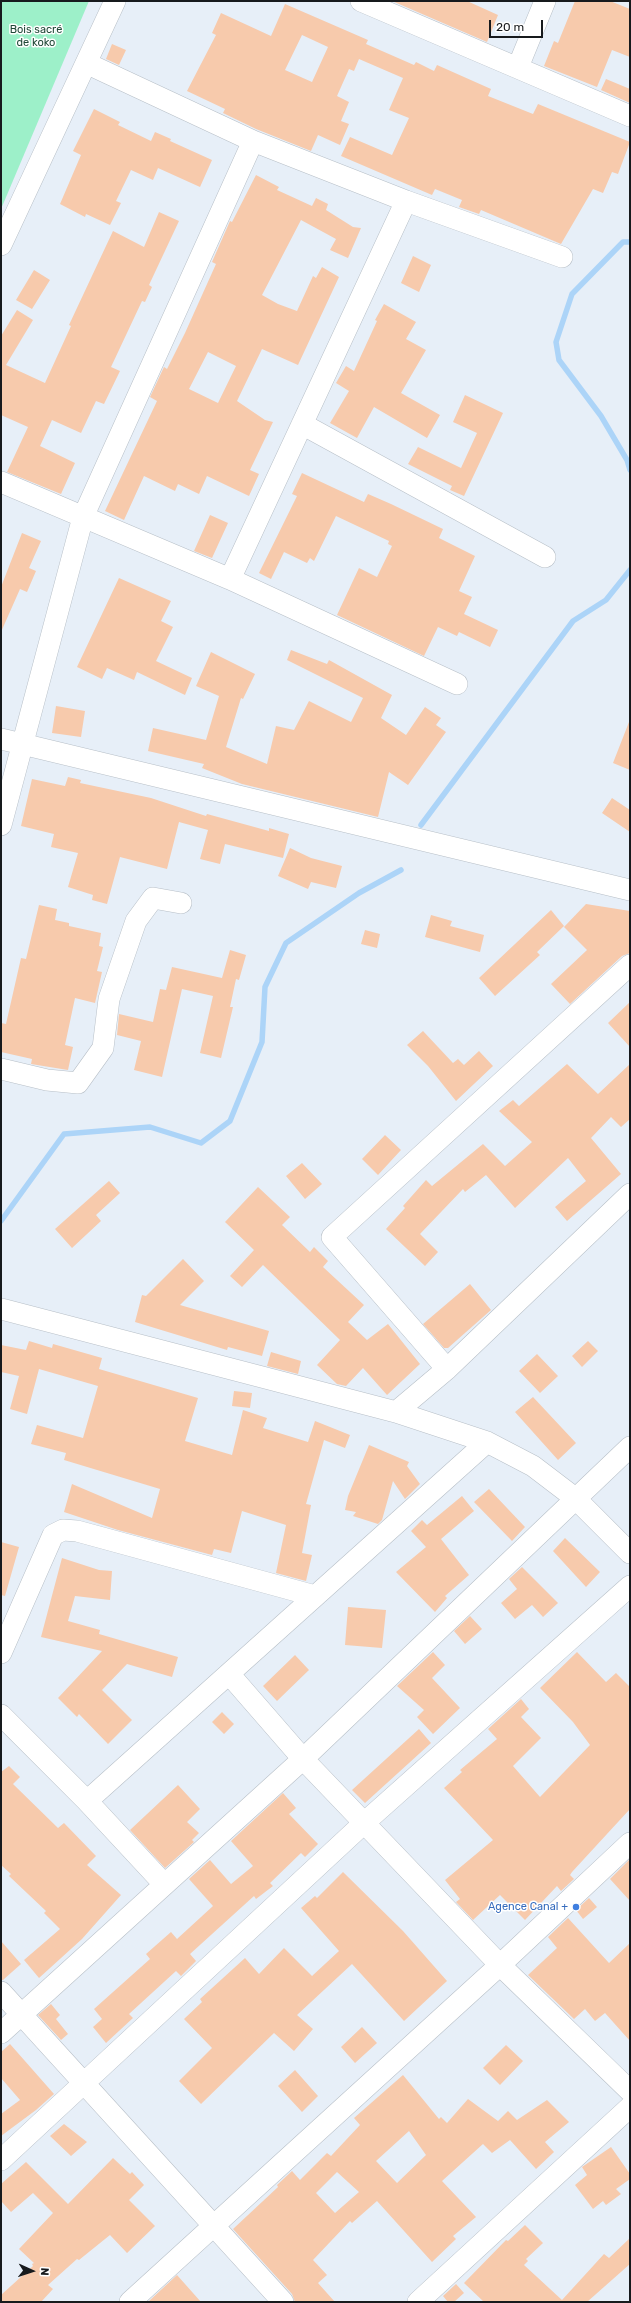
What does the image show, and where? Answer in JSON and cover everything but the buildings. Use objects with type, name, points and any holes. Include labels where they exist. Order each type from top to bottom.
[{"type":"street","points":[[2,239],[115,1]]},
{"type":"street","points":[[361,1],[630,116]]},
{"type":"street","points":[[518,67],[545,1]]},
{"type":"street","points":[[86,63],[253,141],[406,202],[562,257]]},
{"type":"street","points":[[1,825],[21,744],[83,517],[253,141]]},
{"type":"street","points":[[230,580],[406,202]]},
{"type":"street","points":[[302,424],[546,556]]},
{"type":"street","points":[[1,482],[230,580],[457,684]]},
{"type":"street","points":[[1,739],[630,890]]},
{"type":"street","points":[[1,1069],[47,1080],[78,1083],[103,1048],[109,999],[136,921],[153,898],[181,902]]},
{"type":"street","points":[[447,1369],[332,1237],[630,965]]},
{"type":"street","points":[[396,1412],[447,1369],[630,1194]]},
{"type":"street","points":[[1,1309],[396,1412],[487,1442],[533,1466],[576,1498],[630,1553]]},
{"type":"street","points":[[87,1801],[230,1675],[315,1596],[487,1442]]},
{"type":"street","points":[[1,2034],[21,2014],[303,1759],[630,1447]]},
{"type":"street","points":[[1,1653],[53,1535],[63,1530],[78,1531],[315,1596]]},
{"type":"street","points":[[1,2160],[364,1823],[630,1586]]},
{"type":"street","points":[[230,1675],[303,1759],[500,1965],[630,2091]]},
{"type":"street","points":[[1,1716],[87,1801],[164,1884]]},
{"type":"street","points":[[130,2302],[500,1965],[630,1843]]},
{"type":"street","points":[[1,1992],[283,2302]]},
{"type":"street","points":[[418,2302],[630,2107]]},
{"type":"green space","name":"Bois sacré de koko","points":[[1,1],[89,1],[1,209]]},
{"type":"waterway","points":[[630,242],[623,242],[572,294],[556,342],[559,360],[601,416],[627,460],[630,470]]},
{"type":"waterway","points":[[421,825],[573,621],[606,600],[630,570]]},
{"type":"waterway","points":[[1,1221],[64,1134],[150,1127],[201,1143],[230,1121],[262,1042],[265,987],[286,943],[359,893],[401,870]]},
{"type":"place","name":"Agence Canal +","points":[[576,1907]]}]
